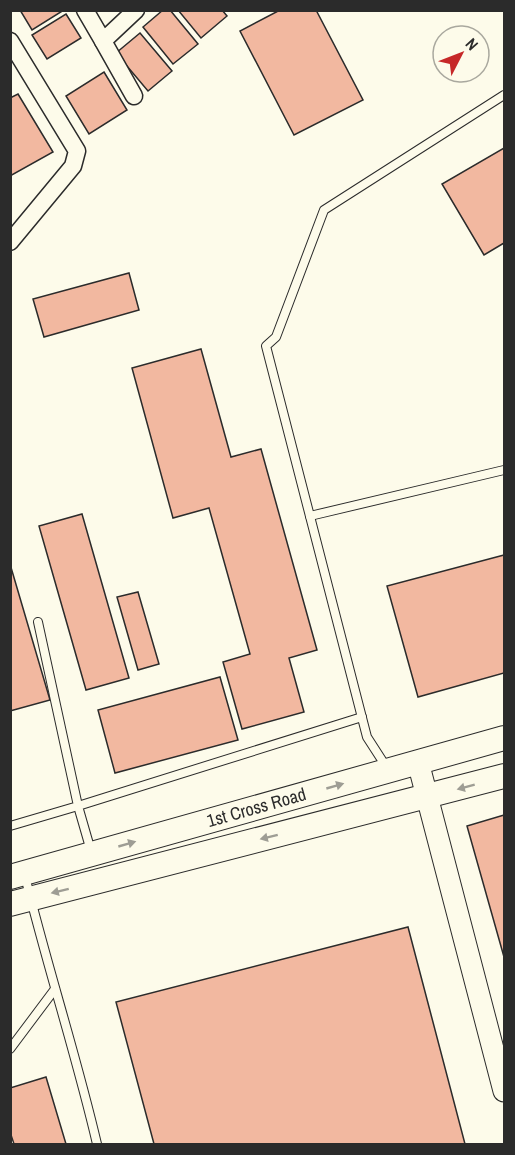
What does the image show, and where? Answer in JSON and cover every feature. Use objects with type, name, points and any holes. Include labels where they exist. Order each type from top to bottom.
[{"type":"main road","name":"1st Cross Road","points":[[17,875],[504,738]]},
{"type":"main road","name":"1st Cross Road","points":[[20,901],[504,776]]},
{"type":"street","points":[[85,10],[134,96]]},
{"type":"street","points":[[103,41],[136,10]]},
{"type":"street","points":[[10,41],[77,151],[73,166],[10,242]]},
{"type":"street","points":[[418,762],[504,1091]]},
{"type":"lane","points":[[389,770],[367,737],[266,346],[276,337],[324,210],[504,95]]},
{"type":"lane","points":[[310,516],[504,470]]},
{"type":"lane","points":[[38,622],[78,806],[92,854]]},
{"type":"lane","points":[[10,826],[362,717]]},
{"type":"lane","points":[[17,875],[20,901],[55,989],[85,1092],[97,1144]]},
{"type":"lane","points":[[10,1049],[55,989]]},
{"type":"building","points":[[20,10],[64,10],[32,30]]},
{"type":"building","points":[[163,10],[170,10],[198,44],[173,64],[143,27]]},
{"type":"building","points":[[178,10],[222,10],[227,16],[201,38]]},
{"type":"building","points":[[280,10],[316,10],[363,100],[294,135],[240,31]]},
{"type":"building","points":[[66,14],[81,38],[47,59],[32,35]]},
{"type":"building","points":[[140,33],[172,71],[148,91],[116,53]]},
{"type":"building","points":[[104,72],[127,110],[89,134],[66,96]]},
{"type":"building","points":[[18,94],[53,152],[10,176],[10,98]]},
{"type":"building","points":[[504,148],[504,243],[484,255],[442,184]]},
{"type":"building","points":[[129,273],[139,310],[44,337],[33,299]]},
{"type":"building","points":[[201,349],[231,457],[261,449],[317,650],[289,658],[304,712],[242,729],[223,662],[250,654],[209,508],[173,518],[132,368]]},
{"type":"building","points":[[82,514],[129,678],[86,690],[39,526]]},
{"type":"building","points":[[504,555],[504,673],[418,697],[387,586]]},
{"type":"building","points":[[10,564],[50,700],[10,711]]},
{"type":"building","points":[[138,592],[159,664],[138,670],[117,597]]},
{"type":"building","points":[[220,677],[238,740],[115,773],[98,710]]},
{"type":"building","points":[[504,815],[504,957],[467,826]]},
{"type":"building","points":[[408,927],[465,1144],[154,1144],[116,1002]]},
{"type":"building","points":[[46,1077],[66,1144],[14,1144],[10,1132],[10,1088]]}]
